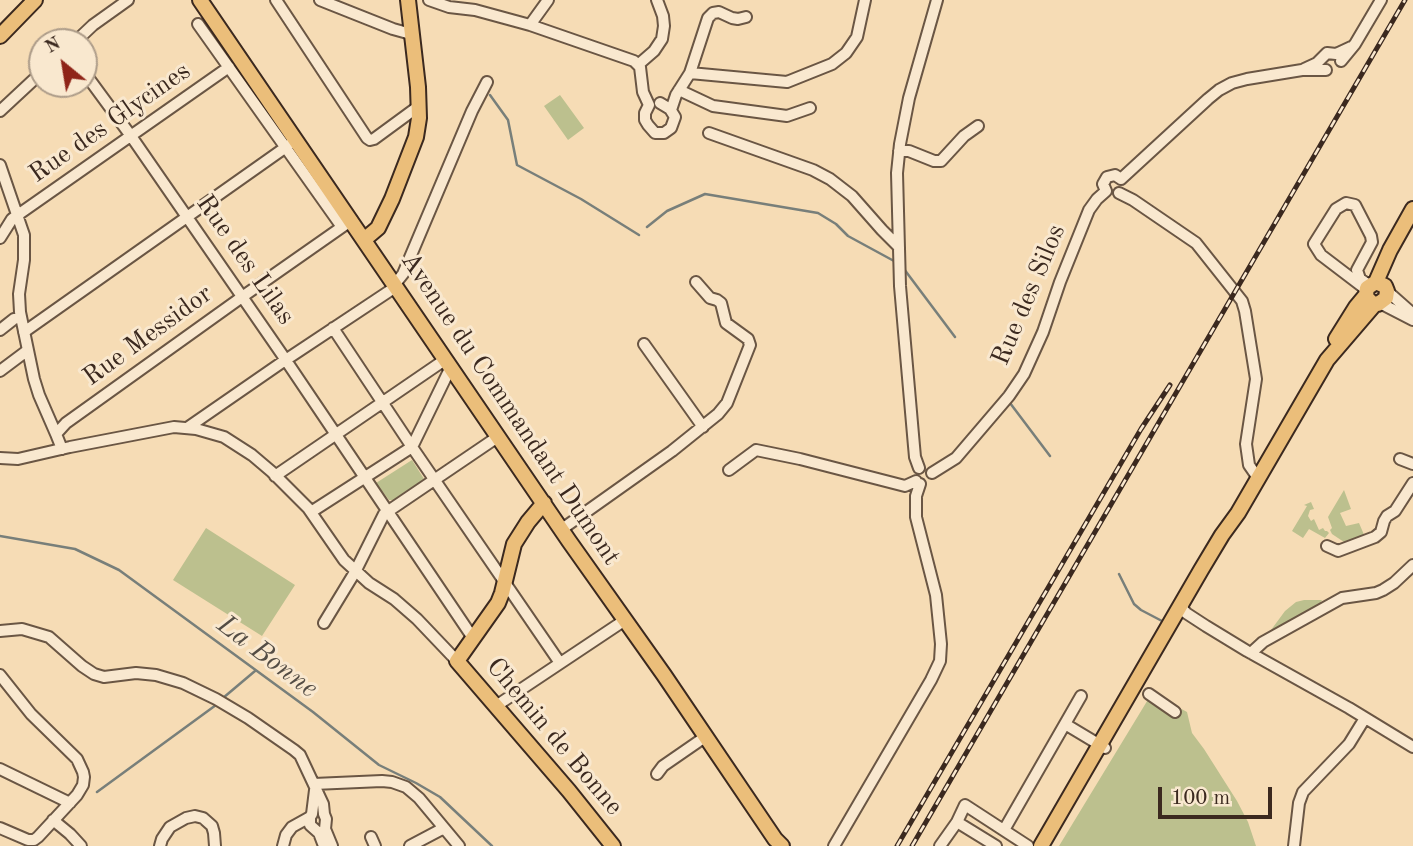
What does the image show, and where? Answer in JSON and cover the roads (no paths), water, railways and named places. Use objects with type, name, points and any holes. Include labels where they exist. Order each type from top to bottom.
[{"type":"main road","points":[[0,36],[35,0]]},
{"type":"main road","name":"Avenue du Commandant Dumont","points":[[200,0],[291,144],[347,224],[368,237],[395,268],[395,284],[782,846]]},
{"type":"main road","points":[[368,237],[377,228],[392,199],[416,137],[419,106],[408,0]]},
{"type":"main road","points":[[1376,292],[1390,250],[1413,209]]},
{"type":"main road","points":[[1041,846],[1166,643],[1222,534],[1238,513],[1327,360],[1336,338],[1347,320],[1376,292],[1394,249],[1413,216]]},
{"type":"main road","points":[[457,660],[498,603],[514,544],[544,503]]},
{"type":"main road","name":"Chemin de Bonne","points":[[457,660],[613,846]]},
{"type":"main road","points":[[1049,846],[1102,747]]},
{"type":"street","points":[[90,28],[128,0]]},
{"type":"street","points":[[276,0],[368,139],[374,139],[419,106]]},
{"type":"street","points":[[320,0],[411,34]]},
{"type":"street","points":[[429,0],[449,7],[472,4],[639,64]]},
{"type":"street","points":[[530,25],[548,0]]},
{"type":"street","points":[[639,64],[654,51],[662,39],[663,16],[657,0]]},
{"type":"street","points":[[690,73],[787,82],[812,73],[832,64],[846,53],[857,37],[865,0]]},
{"type":"street","points":[[919,468],[915,457],[900,286],[897,190],[899,151],[909,98],[937,0]]},
{"type":"street","points":[[1338,57],[1355,44],[1381,0]]},
{"type":"street","points":[[671,110],[677,92],[690,73],[708,18],[719,12],[732,18],[746,17]]},
{"type":"street","points":[[24,332],[291,144],[198,24]]},
{"type":"street","points":[[1324,64],[1327,53],[1338,57]]},
{"type":"street","points":[[1121,179],[1219,90],[1247,79],[1324,64],[1335,70],[1338,68],[1338,57]]},
{"type":"street","points":[[639,64],[643,92],[655,104],[671,110],[675,117],[671,128],[664,134],[655,133],[645,120],[645,113],[655,104],[677,92],[713,106],[787,116],[810,108]]},
{"type":"street","name":"Rue des Glycines","points":[[0,238],[8,224],[17,216],[229,67]]},
{"type":"street","points":[[187,428],[395,284],[403,274],[472,111],[487,82]]},
{"type":"street","points":[[0,111],[28,85]]},
{"type":"street","name":"Rue des Lilas","points":[[98,91],[187,216],[473,638]]},
{"type":"street","points":[[899,151],[909,151],[941,161],[964,136],[978,127]]},
{"type":"street","points":[[709,132],[830,178],[852,196],[898,246]]},
{"type":"street","points":[[0,165],[24,235],[24,260],[19,293],[24,332],[38,395],[62,449]]},
{"type":"street","points":[[1115,175],[1121,179],[1123,188],[1119,193],[1112,195],[1106,191],[1104,184],[1107,177],[1115,175]]},
{"type":"street","name":"Rue des Silos","points":[[932,473],[956,458],[1024,374],[1041,337],[1089,210],[1106,191]]},
{"type":"street","points":[[1119,193],[1196,243],[1242,300],[1256,379],[1246,444],[1249,465],[1258,478]]},
{"type":"street","points":[[1413,314],[1376,292],[1363,287],[1321,255],[1314,244],[1336,209],[1346,202],[1355,205],[1371,236],[1372,242],[1357,270],[1360,279],[1376,292],[1413,320]]},
{"type":"street","name":"Rue Messidor","points":[[56,434],[77,415],[347,224]]},
{"type":"street","points":[[562,529],[672,452],[718,414],[727,403],[750,345],[748,339],[726,323],[719,301],[710,298],[696,282]]},
{"type":"street","points":[[0,330],[21,317]]},
{"type":"street","points":[[333,328],[560,663]]},
{"type":"street","points":[[645,344],[703,427]]},
{"type":"street","points":[[0,371],[28,350]]},
{"type":"street","points":[[275,476],[382,403],[449,364]]},
{"type":"street","points":[[311,512],[412,447],[449,373],[449,364]]},
{"type":"street","points":[[0,458],[18,459],[165,429],[187,428],[211,433],[238,444],[311,512],[344,561],[355,572],[400,604],[457,660]]},
{"type":"street","points":[[324,623],[355,572],[384,514],[499,436]]},
{"type":"street","points":[[729,470],[756,450],[905,486],[918,483],[926,485],[931,481],[932,473],[927,467],[919,468],[914,475],[918,483],[916,511],[936,595],[942,644],[940,661],[918,704],[834,846]]},
{"type":"street","points":[[1400,459],[1413,464]]},
{"type":"street","points":[[1327,546],[1338,551],[1375,537],[1381,532],[1387,516],[1395,511],[1413,483]]},
{"type":"street","points":[[1248,651],[1342,598],[1383,590],[1413,565]]},
{"type":"street","points":[[1184,608],[1234,643],[1413,747]]},
{"type":"street","points":[[496,706],[625,620]]},
{"type":"street","points":[[0,631],[22,629],[49,637],[82,666],[104,677],[136,673],[183,684],[201,691],[248,718],[294,750],[305,764],[315,787],[314,821],[324,846]]},
{"type":"street","points":[[0,675],[31,714],[77,759],[83,772],[83,785],[77,795],[33,840],[0,828]]},
{"type":"street","points":[[1149,694],[1175,712]]},
{"type":"street","points":[[1004,830],[1081,696]]},
{"type":"street","points":[[1294,846],[1299,803],[1303,792],[1349,744],[1365,718]]},
{"type":"street","points":[[1065,724],[1102,747]]},
{"type":"street","points":[[657,774],[663,766],[705,737]]},
{"type":"street","points":[[0,769],[70,803]]},
{"type":"street","points":[[315,787],[382,781],[396,783],[412,791],[459,846]]},
{"type":"street","points":[[940,846],[965,805],[1028,846]]},
{"type":"street","points":[[160,846],[170,827],[195,816],[208,821],[212,826],[215,846]]},
{"type":"street","points":[[53,820],[80,846]]},
{"type":"street","points":[[283,846],[288,831],[314,821]]},
{"type":"street","points":[[314,821],[332,846]]},
{"type":"street","points":[[957,822],[996,846]]},
{"type":"street","points":[[410,846],[444,828]]},
{"type":"street","points":[[828,846],[840,834]]},
{"type":"waterway","points":[[490,95],[508,120],[517,165],[581,199],[639,235]]},
{"type":"waterway","points":[[647,227],[667,211],[705,194],[818,213],[836,224],[848,236],[894,261]]},
{"type":"waterway","points":[[904,269],[955,337]]},
{"type":"waterway","points":[[1010,403],[1050,456]]},
{"type":"waterway","name":"La Bonne","points":[[0,536],[75,549],[119,570],[313,712],[379,765],[440,797],[492,846]]},
{"type":"waterway","points":[[1119,574],[1134,604],[1162,621]]},
{"type":"waterway","points":[[223,698],[255,671]]},
{"type":"waterway","points":[[97,792],[216,705]]},
{"type":"railway","points":[[912,846],[1405,0]]},
{"type":"railway","points":[[897,846],[1141,429],[1170,385]]}]
